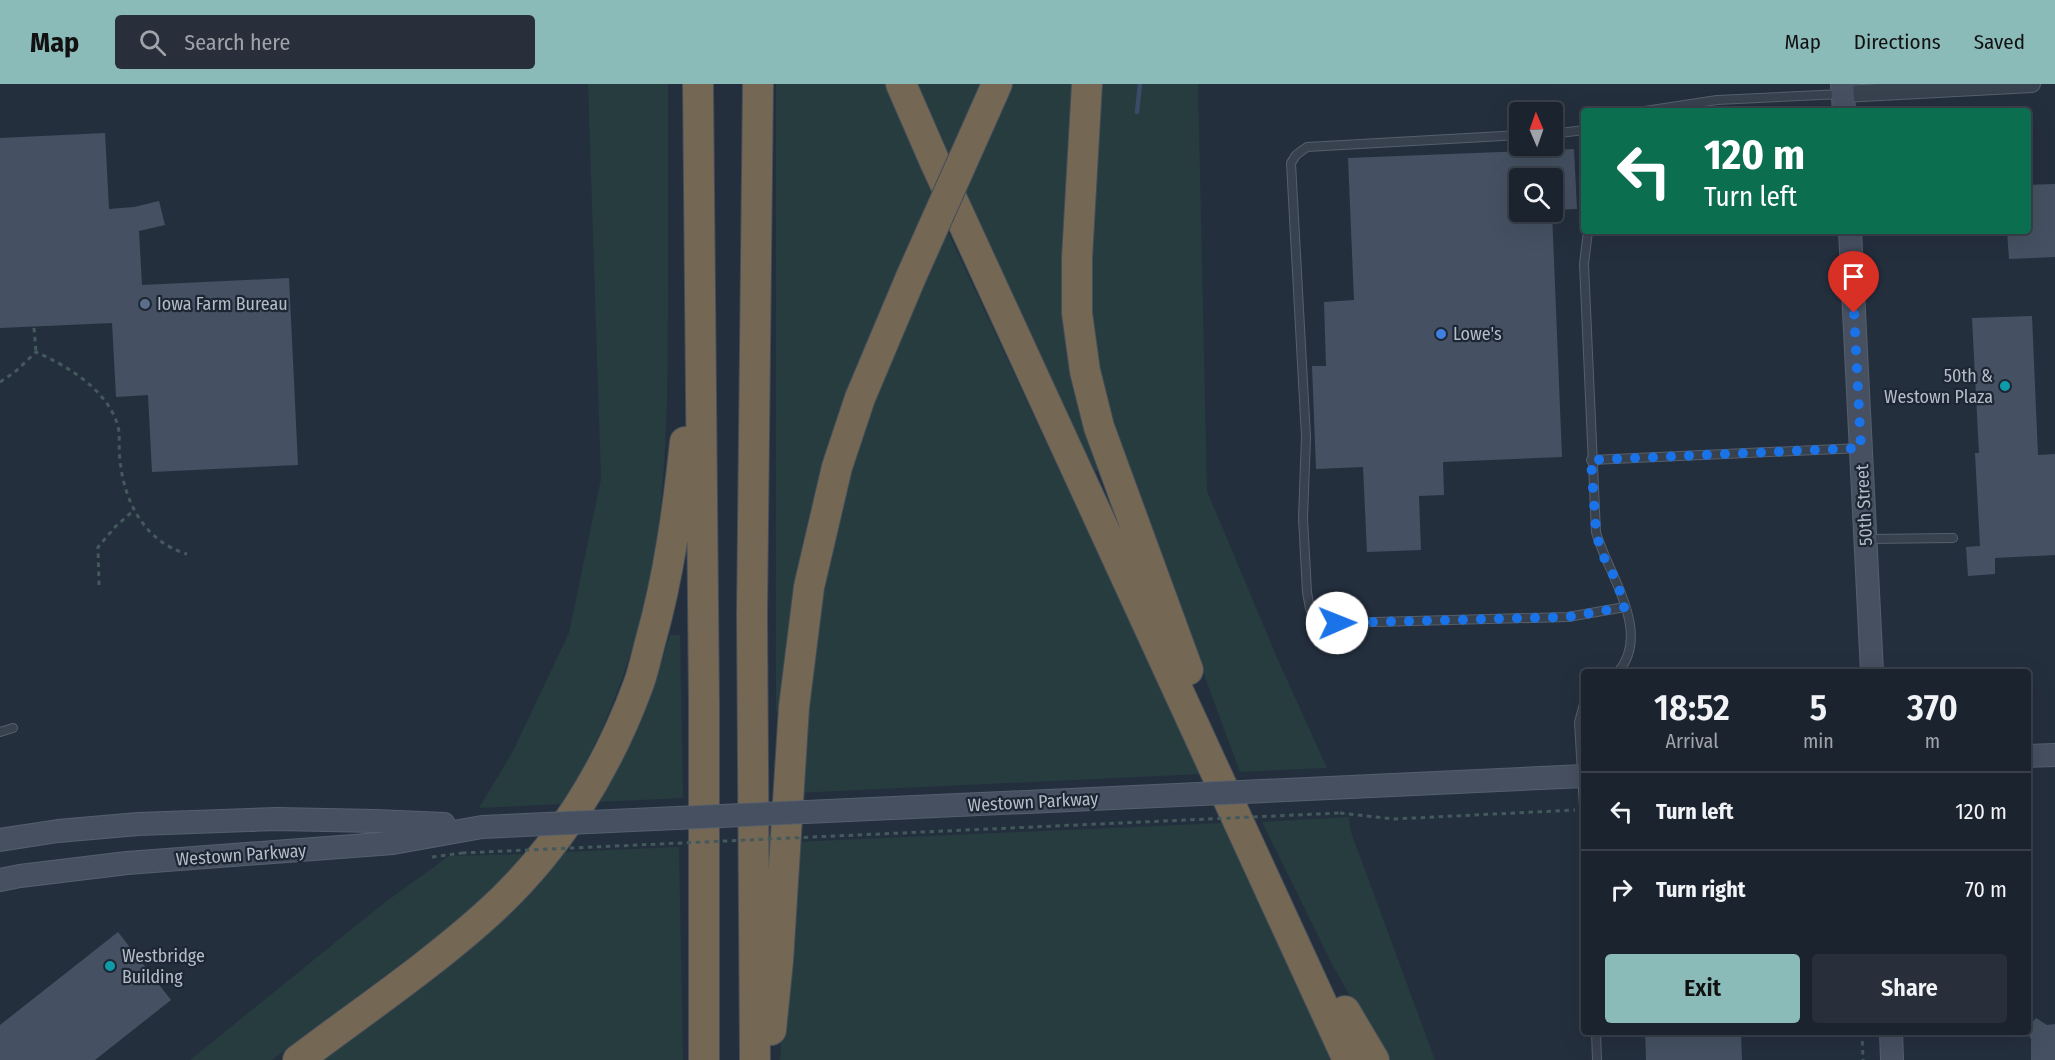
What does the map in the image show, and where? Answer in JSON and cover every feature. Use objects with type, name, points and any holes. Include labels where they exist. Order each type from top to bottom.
[{"type":"highway","points":[[699,84],[704,691],[704,1060]]},
{"type":"highway","points":[[755,1060],[752,614],[759,84]]},
{"type":"highway","points":[[901,84],[1348,1060]]},
{"type":"highway","points":[[768,1060],[778,961],[794,707],[809,587],[837,467],[860,398],[997,84]]},
{"type":"highway","points":[[1087,84],[1077,258],[1077,313],[1085,371],[1099,427],[1185,662],[1243,832]]},
{"type":"highway","points":[[297,1060],[486,916],[528,874],[565,828],[605,762],[640,682],[667,575],[681,480],[691,387],[700,268]]},
{"type":"highway","points":[[1271,894],[1297,919],[1336,995],[1374,1060]]},
{"type":"street","points":[[1843,96],[2032,84]]},
{"type":"street","name":"50th Street","points":[[1850,234],[1872,669]]},
{"type":"street","points":[[2031,756],[2055,755]]},
{"type":"street","name":"Westown Parkway","points":[[0,840],[58,831],[138,824],[277,819],[375,820],[482,827],[1581,776]]},
{"type":"street","name":"Westown Parkway","points":[[0,880],[127,864],[393,843],[482,827]]},
{"type":"street","points":[[1891,1035],[1892,1060]]},
{"type":"lane","points":[[1665,108],[1717,100],[1843,96]]},
{"type":"lane","points":[[1563,133],[1581,131]]},
{"type":"lane","points":[[1509,136],[1307,147],[1296,155],[1291,163],[1306,437],[1303,518],[1306,592],[1310,609],[1326,623],[1337,623],[1568,617],[1625,607]]},
{"type":"lane","points":[[1588,234],[1584,264],[1591,460],[1596,531],[1601,552],[1616,580],[1631,629],[1629,654],[1620,669]]},
{"type":"lane","points":[[1591,460],[1861,448]]},
{"type":"lane","points":[[1866,539],[1953,538]]},
{"type":"lane","points":[[1581,715],[1579,723],[1581,750]]},
{"type":"lane","points":[[0,732],[13,728]]},
{"type":"lane","points":[[1596,1035],[1597,1060]]},
{"type":"path","points":[[34,328],[36,352]]},
{"type":"path","points":[[0,382],[15,372],[36,352]]},
{"type":"path","points":[[36,352],[70,370],[101,395],[118,423],[123,480],[134,510],[152,536],[173,550],[187,554]]},
{"type":"path","points":[[99,585],[99,547],[116,526],[134,510]]},
{"type":"path","points":[[462,853],[1340,813],[1394,819],[1581,809]]},
{"type":"path","points":[[1862,1035],[1863,1060]]},
{"type":"green space","points":[[588,84],[668,84],[667,403],[662,493],[654,560],[637,633],[613,704],[563,804],[479,808],[512,753],[569,633],[601,479]]},
{"type":"green space","points":[[776,84],[886,84],[936,198],[883,320],[789,712],[776,711]]},
{"type":"green space","points":[[918,84],[985,84],[951,163]]},
{"type":"green space","points":[[1008,84],[1074,84],[1102,469],[1095,472],[963,186]]},
{"type":"green space","points":[[1096,84],[1198,84],[1207,491],[1278,660],[1327,768],[1240,772],[1101,396],[1087,293]]},
{"type":"green space","points":[[945,226],[1201,774],[796,793],[795,777],[839,485]]},
{"type":"green space","points":[[670,635],[680,635],[683,798],[598,802],[654,684]]},
{"type":"green space","points":[[1349,817],[1351,832],[1435,1060],[1386,1060],[1333,966],[1262,822]]},
{"type":"green space","points":[[1223,823],[1331,1060],[780,1060],[794,842]]},
{"type":"green space","points":[[679,847],[683,1060],[322,1060],[480,940],[510,912],[562,852]]},
{"type":"green space","points":[[525,854],[478,902],[434,939],[272,1060],[190,1060],[384,903],[449,856]]},
{"type":"building","name":"Iowa Farm Bureau","points":[[105,133],[109,209],[134,207],[159,201],[165,225],[139,231],[142,285],[289,278],[298,465],[152,472],[148,395],[116,397],[112,323],[0,328],[0,138]]},
{"type":"building","name":"Lowe's","points":[[1563,149],[1574,149],[1577,209],[1563,210],[1563,168],[1509,168],[1509,222],[1552,222],[1562,457],[1443,462],[1444,495],[1419,496],[1421,550],[1367,552],[1363,467],[1316,469],[1312,366],[1326,366],[1324,302],[1354,300],[1348,158],[1509,152],[1509,156],[1563,156]]},
{"type":"building","points":[[2055,184],[2055,257],[2009,259],[2007,234],[2031,234],[2031,185]]},
{"type":"building","name":"50th & Westown Plaza","points":[[2032,316],[2038,455],[2055,454],[2055,555],[1995,558],[1995,574],[1968,576],[1966,547],[1980,546],[1975,453],[1979,453],[1972,318]]},
{"type":"building","name":"Westbridge Building","points":[[118,932],[171,1000],[95,1060],[0,1060],[0,1025]]},
{"type":"building","points":[[2036,1018],[2047,1025],[2055,1024],[2055,1060],[2031,1060],[2031,1039],[2029,1035],[2031,1035],[2031,1024]]},
{"type":"building","points":[[1645,1035],[1741,1035],[1742,1060],[1646,1060]]},
{"type":"waterway","points":[[1137,112],[1140,84]]},
{"type":"place","name":"Iowa Farm Bureau","points":[[145,304]]},
{"type":"place","name":"Lowe's","points":[[1441,334]]},
{"type":"place","name":"50th & Westown Plaza","points":[[2005,386]]},
{"type":"place","name":"Westbridge Building","points":[[110,966]]},
{"type":"route","points":[[1337,623],[1568,617],[1625,607],[1616,580],[1601,552],[1596,531],[1591,460],[1861,448],[1854,313]]}]
